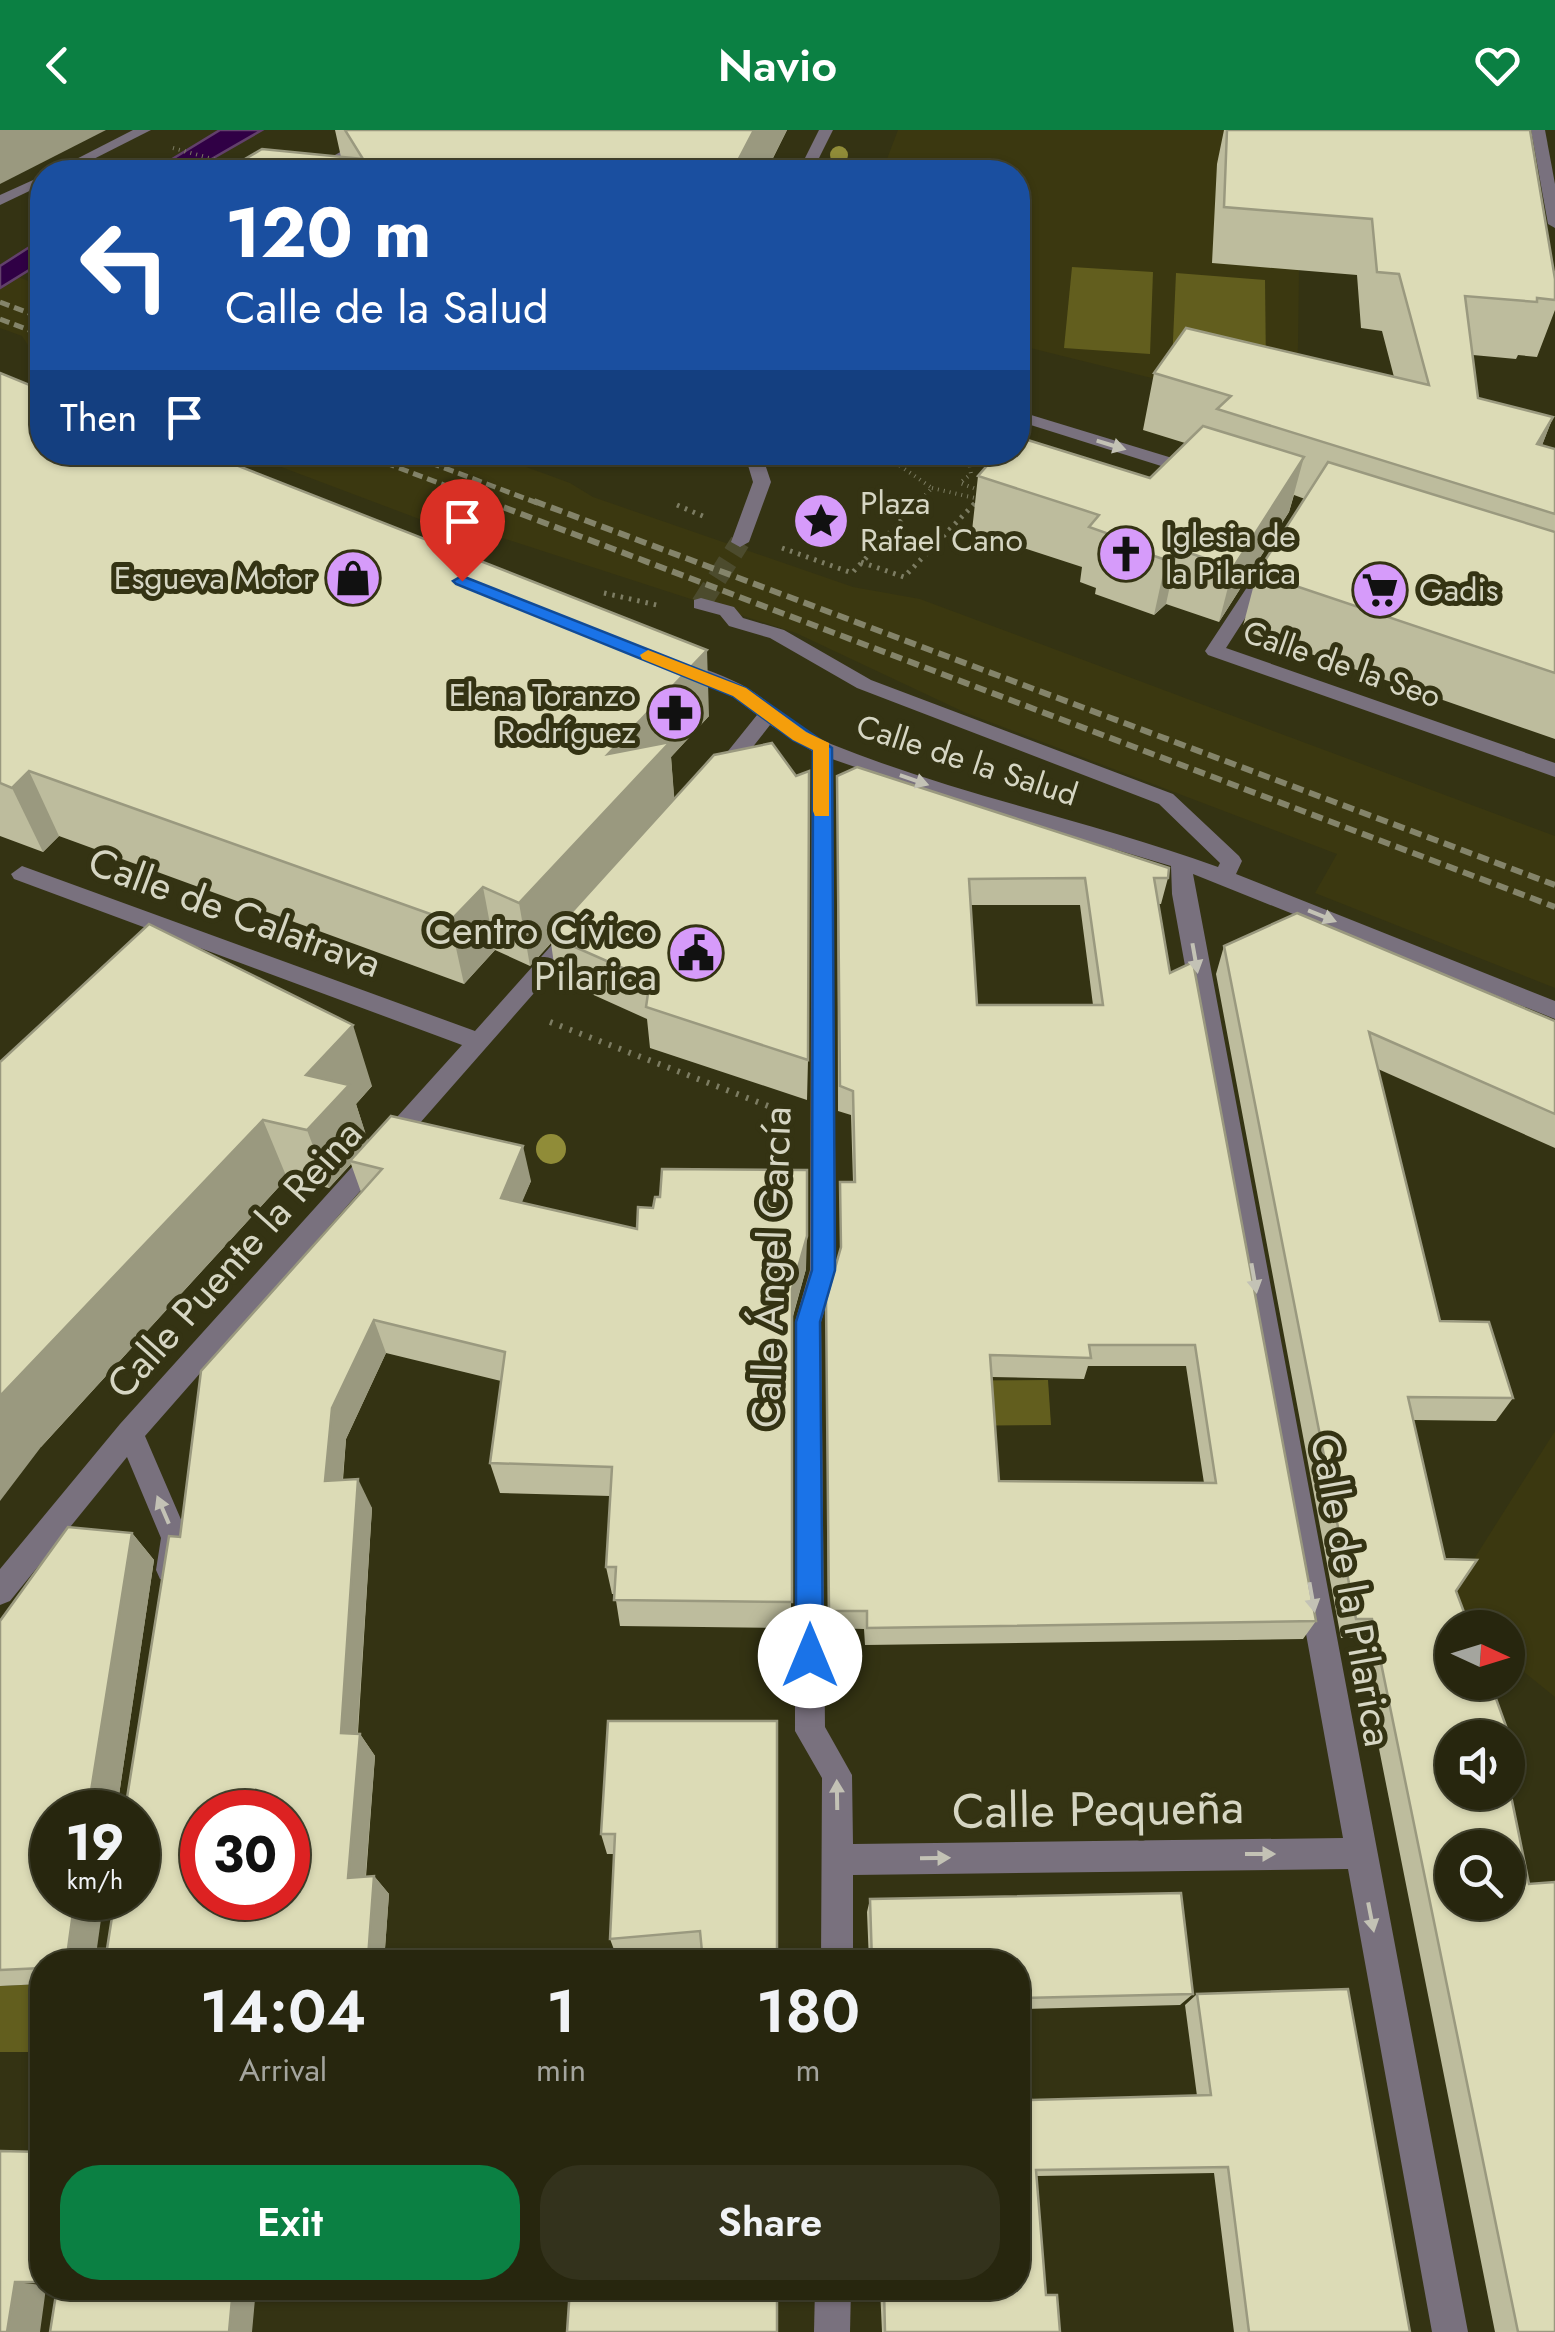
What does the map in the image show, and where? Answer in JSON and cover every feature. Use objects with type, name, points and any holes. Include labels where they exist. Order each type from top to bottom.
[{"type":"street","points":[[83,160],[144,130]]},
{"type":"street","points":[[334,160],[389,130]]},
{"type":"street","points":[[811,160],[826,130]]},
{"type":"street","points":[[1555,131],[1539,130],[1555,224]]},
{"type":"street","points":[[0,202],[30,186]]},
{"type":"street","points":[[1030,420],[1214,477]]},
{"type":"street","points":[[740,542],[762,482],[756,465]]},
{"type":"street","name":"Calle de la Seo","points":[[1284,545],[1215,651],[1555,770]]},
{"type":"street","name":"Calle de la Salud","points":[[701,604],[727,612],[736,622],[777,634],[864,684],[1166,799],[1231,861],[1224,878]]},
{"type":"street","name":"Calle de la Salud","points":[[652,656],[740,692],[822,748],[966,798],[1182,862],[1555,1010]]},
{"type":"street","points":[[708,787],[769,713]]},
{"type":"street","name":"Calle Ángel García","points":[[822,748],[824,1270],[808,1322],[810,1731],[837,1775],[837,1950]]},
{"type":"street","name":"Calle de la Pilarica","points":[[1182,862],[1187,914],[1450,2332]]},
{"type":"street","name":"Calle de Calatrava","points":[[22,874],[478,1041]]},
{"type":"street","name":"Calle Puente la Reina","points":[[0,1591],[130,1433],[589,919]]},
{"type":"street","points":[[130,1433],[175,1538],[166,1597]]},
{"type":"street","name":"Calle Pequeña","points":[[838,1860],[1359,1854]]},
{"type":"street","points":[[832,2332],[833,2300]]},
{"type":"path","points":[[162,145],[216,160]]},
{"type":"path","points":[[899,465],[932,488],[979,499]]},
{"type":"path","points":[[970,465],[971,474],[960,482],[985,492]]},
{"type":"path","points":[[862,562],[904,577],[995,482]]},
{"type":"path","points":[[784,548],[852,572],[932,488]]},
{"type":"path","points":[[535,1017],[824,1126]]},
{"type":"shaded area","points":[[220,130],[262,130],[210,160],[171,160]]},
{"type":"shaded area","points":[[898,130],[1301,130],[1297,414],[1030,348],[1030,160],[887,160]]},
{"type":"shaded area","points":[[30,247],[30,269],[0,288],[0,266]]},
{"type":"shaded area","points":[[1072,267],[1153,272],[1150,354],[1064,348]]},
{"type":"shaded area","points":[[0,270],[30,281],[30,348],[22,336],[0,328]]},
{"type":"shaded area","points":[[1176,273],[1265,280],[1266,371],[1172,363]]},
{"type":"shaded area","points":[[276,465],[521,465],[570,483],[593,497],[853,587],[920,599],[1555,836],[1555,988],[1315,893],[1337,854],[966,713],[796,633],[490,534],[475,540]]},
{"type":"shaded area","points":[[1048,1380],[1051,1425],[859,1427],[859,1381]]},
{"type":"shaded area","points":[[1555,1431],[1555,1697],[1525,1673],[1525,1610],[1443,1608]]},
{"type":"shaded area","points":[[30,1985],[30,2052],[0,2052],[0,1986]]},
{"type":"building","points":[[345,130],[754,130],[738,160],[243,160],[262,149],[363,159]]},
{"type":"building","points":[[1227,130],[1530,130],[1555,279],[1555,300],[1465,296],[1478,398],[1553,417],[1537,444],[1555,449],[1555,514],[1217,409],[1231,396],[1154,373],[1186,328],[1429,385],[1399,274],[1377,272],[1372,219],[1224,207]]},
{"type":"building","points":[[0,373],[30,385],[30,465],[236,465],[707,650],[608,754],[670,742],[519,903],[483,887],[450,921],[29,771],[12,788],[0,783]]},
{"type":"building","points":[[1203,426],[1304,457],[1233,568],[1178,549],[1166,560],[1104,539],[1109,534],[1089,527],[1099,515],[978,476],[988,465],[1030,465],[1030,441],[1150,478]]},
{"type":"building","points":[[1328,462],[1555,532],[1555,673],[1257,573]]},
{"type":"building","points":[[772,743],[796,776],[809,771],[808,1060],[646,1007],[650,980],[550,936],[714,755]]},
{"type":"building","points":[[857,767],[1169,868],[1168,878],[1154,878],[1170,973],[1193,962],[1316,1621],[867,1628],[867,1611],[829,1611],[826,1300],[841,1247],[840,1182],[855,1182],[853,1091],[840,1086],[837,776]],"holes":[[[1085,878],[1103,1005],[977,1005],[969,879]],[[1089,1345],[1195,1345],[1216,1483],[999,1481],[990,1355],[1091,1358]]]},
{"type":"building","points":[[1297,913],[1555,1021],[1555,1114],[1369,1032],[1440,1321],[1489,1322],[1513,1398],[1408,1397],[1445,1559],[1477,1560],[1456,1591],[1463,1610],[1435,1610],[1435,1700],[1497,1700],[1504,1720],[1435,1720],[1435,1810],[1514,1810],[1518,1830],[1435,1830],[1435,1920],[1525,1920],[1525,1864],[1529,1884],[1555,1882],[1555,2332],[1518,2332],[1372,1619],[1356,1619],[1224,946]]},
{"type":"building","points":[[149,924],[353,1025],[306,1075],[349,1085],[307,1130],[263,1120],[0,1396],[0,1062]]},
{"type":"building","points":[[391,1116],[523,1146],[501,1198],[637,1229],[638,1207],[653,1208],[655,1197],[660,1197],[662,1169],[807,1170],[807,1236],[792,1289],[792,1602],[614,1600],[616,1567],[606,1567],[612,1467],[490,1463],[505,1352],[374,1320],[332,1408],[325,1481],[358,1479],[341,1733],[360,1734],[348,1878],[374,1876],[369,1950],[30,1950],[30,1969],[0,1970],[0,1621],[68,1527],[132,1533],[91,1790],[30,1790],[30,1920],[72,1920],[68,1949],[107,1949],[112,1920],[160,1920],[160,1790],[128,1790],[169,1536],[180,1537],[201,1371],[382,1169],[350,1161]]},
{"type":"building","points":[[608,1721],[777,1721],[777,1950],[702,1950],[700,1931],[610,1939],[615,1834],[601,1834]]},
{"type":"building","points":[[1181,1893],[1193,1994],[1030,1998],[1030,1950],[872,1950],[870,1899]]},
{"type":"building","points":[[1348,1989],[1410,2332],[1249,2332],[1228,2167],[1036,2170],[1046,2295],[1057,2295],[1060,2332],[885,2332],[884,2300],[1030,2300],[1030,2087],[1031,2100],[1211,2095],[1197,1994]]},
{"type":"building","points":[[0,2151],[30,2152],[30,2282],[15,2282],[7,2332],[0,2332]]},
{"type":"building","points":[[55,2300],[232,2300],[229,2332],[50,2332]]},
{"type":"building","points":[[569,2300],[777,2300],[777,2332],[567,2332]]},
{"type":"tunnel","points":[[701,604],[740,542]]},
{"type":"railway","points":[[0,302],[30,313]]},
{"type":"railway","points":[[0,319],[30,330]]},
{"type":"railway","points":[[391,465],[494,504]]},
{"type":"railway","points":[[436,465],[540,504]]},
{"type":"railway","points":[[487,501],[1555,907]]},
{"type":"railway","points":[[534,501],[1555,885]]},
{"type":"slow traffic","points":[[648,655],[740,692],[799,736],[822,748],[822,811]]},
{"type":"place","name":"Plaza Rafael Cano","points":[[821,521]]},
{"type":"place","name":"Iglesia de la Pilarica","points":[[1126,554]]},
{"type":"place","name":"Esgueva Motor","points":[[353,578]]},
{"type":"place","name":"Gadis","points":[[1380,590]]},
{"type":"place","name":"Elena Toranzo Rodríguez","points":[[675,713]]},
{"type":"place","name":"Centro Cívico Pilarica","points":[[696,953]]},
{"type":"route","points":[[462,581],[740,692],[799,736],[822,748],[824,1270],[808,1322],[810,1656]]}]
